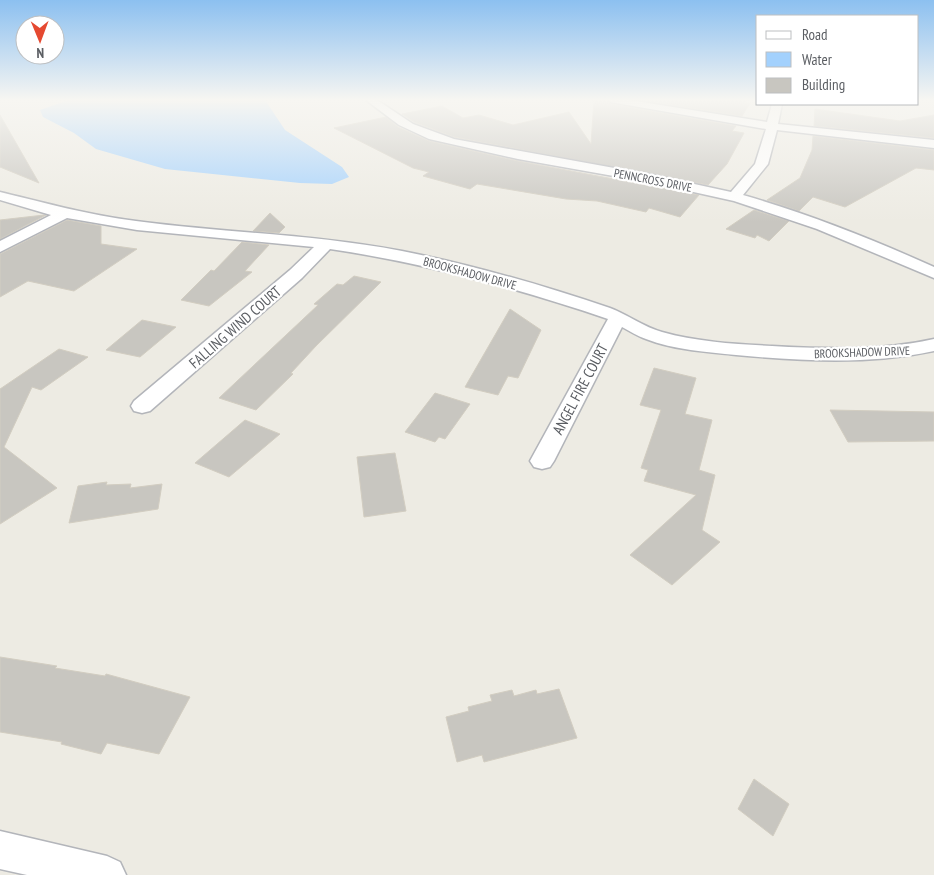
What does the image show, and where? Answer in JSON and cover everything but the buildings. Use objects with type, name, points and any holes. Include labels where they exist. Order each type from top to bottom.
[{"type":"street","name":"PENNCROSS DRIVE","points":[[450,141],[514,155],[680,184],[733,197],[821,225],[876,246],[934,273]]},
{"type":"street","points":[[733,197],[748,184],[762,166],[771,141]]},
{"type":"street","points":[[907,141],[934,144]]},
{"type":"street","name":"BROOKSHADOW DRIVE","points":[[0,196],[62,215],[166,230],[326,244],[420,259],[482,275],[618,317],[655,336],[739,350],[840,355],[885,354],[934,345]]},
{"type":"street","points":[[0,247],[62,215]]},
{"type":"street","name":"FALLING WIND COURT","points":[[142,406],[296,274],[326,244]]},
{"type":"street","name":"ANGEL FIRE COURT","points":[[542,461],[618,317]]},
{"type":"street","points":[[0,850],[107,875]]},
{"type":"water","points":[[85,141],[302,141],[342,167],[349,177],[332,184],[300,183],[165,169],[96,149]]}]
